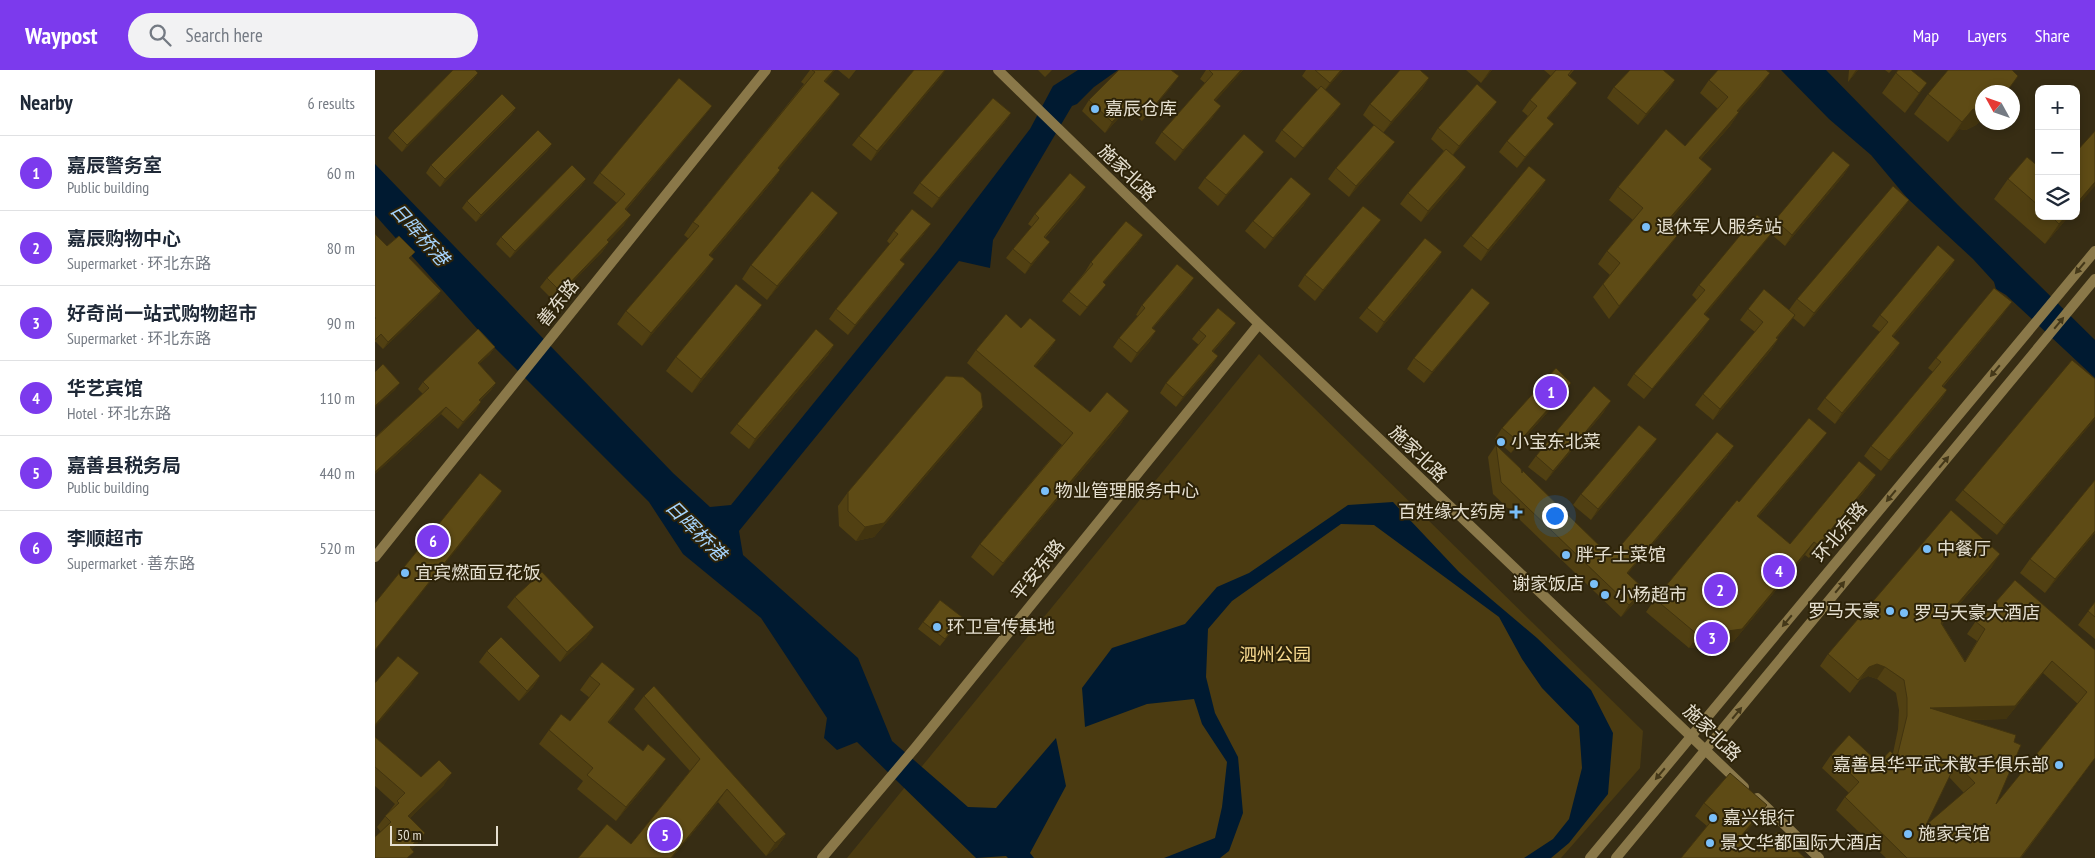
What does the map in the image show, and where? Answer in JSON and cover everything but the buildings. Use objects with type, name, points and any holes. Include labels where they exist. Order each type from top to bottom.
[{"type":"street","name":"善东路","points":[[375,557],[766,70]]},
{"type":"street","name":"施家北路","points":[[998,70],[1259,324],[1819,858]]},
{"type":"street","name":"环北东路","points":[[1590,858],[2095,251]]},
{"type":"street","name":"环北东路","points":[[1616,858],[2095,279]]},
{"type":"street","name":"平安东路","points":[[823,858],[915,748],[1259,324]]},
{"type":"green space","name":"泗州公园","points":[[1259,354],[1643,731],[1640,768],[1561,858],[847,858]]},
{"type":"water","name":"日晖桥港","points":[[1078,70],[1118,70],[1094,87],[1077,104],[1072,106],[993,240],[990,268],[959,261],[739,531],[743,555],[858,658],[892,741],[968,807],[996,808],[1056,738],[1066,786],[1030,853],[1034,858],[1008,858],[1006,856],[976,858],[857,742],[837,750],[824,738],[827,718],[761,618],[683,554],[649,502],[489,342],[375,215],[375,164],[673,473],[710,507],[731,505],[937,251],[1030,129],[1053,86]]},
{"type":"water","points":[[1781,70],[1826,70],[1958,205],[2095,340],[2095,378],[2006,295],[1996,289],[1994,282],[1973,259],[1907,198],[1871,155],[1829,119]]},
{"type":"water","points":[[1393,502],[1459,572],[1537,638],[1591,690],[1613,733],[1608,794],[1569,843],[1551,858],[1524,858],[1553,839],[1569,819],[1582,768],[1579,726],[1542,688],[1522,659],[1499,617],[1374,525],[1341,524],[1232,601],[1208,629],[1206,677],[1215,713],[1238,757],[1243,813],[1229,851],[1220,858],[1164,858],[1215,838],[1222,807],[1227,762],[1202,724],[1194,699],[1147,704],[1085,727],[1082,688],[1112,648],[1185,624],[1217,587],[1249,573],[1348,505]]},
{"type":"place","name":"嘉辰仓库","points":[[1095,109]]},
{"type":"place","name":"退休军人服务站","points":[[1646,227]]},
{"type":"place","name":"嘉辰警务室","points":[[1551,392]]},
{"type":"place","name":"小宝东北菜","points":[[1501,442]]},
{"type":"place","name":"物业管理服务中心","points":[[1045,491]]},
{"type":"place","name":"百姓缘大药房","points":[[1516,512]]},
{"type":"place","name":"李顺超市","points":[[433,541]]},
{"type":"place","name":"中餐厅","points":[[1927,549]]},
{"type":"place","name":"胖子土菜馆","points":[[1566,555]]},
{"type":"place","name":"华艺宾馆","points":[[1779,571]]},
{"type":"place","name":"宜宾燃面豆花饭","points":[[405,573]]},
{"type":"place","name":"谢家饭店","points":[[1594,584]]},
{"type":"place","name":"嘉辰购物中心","points":[[1720,590]]},
{"type":"place","name":"小杨超市","points":[[1605,595]]},
{"type":"place","name":"罗马天豪","points":[[1890,611]]},
{"type":"place","name":"罗马天豪大酒店","points":[[1904,613]]},
{"type":"place","name":"环卫宣传基地","points":[[937,627]]},
{"type":"place","name":"好奇尚一站式购物超市","points":[[1712,638]]},
{"type":"place","name":"嘉善县华平武术散手俱乐部","points":[[2059,765]]},
{"type":"place","name":"嘉兴银行","points":[[1713,818]]},
{"type":"place","name":"施家宾馆","points":[[1908,834]]},
{"type":"place","name":"嘉善县税务局","points":[[665,835]]},
{"type":"place","name":"景文华都国际大酒店","points":[[1710,843]]}]
